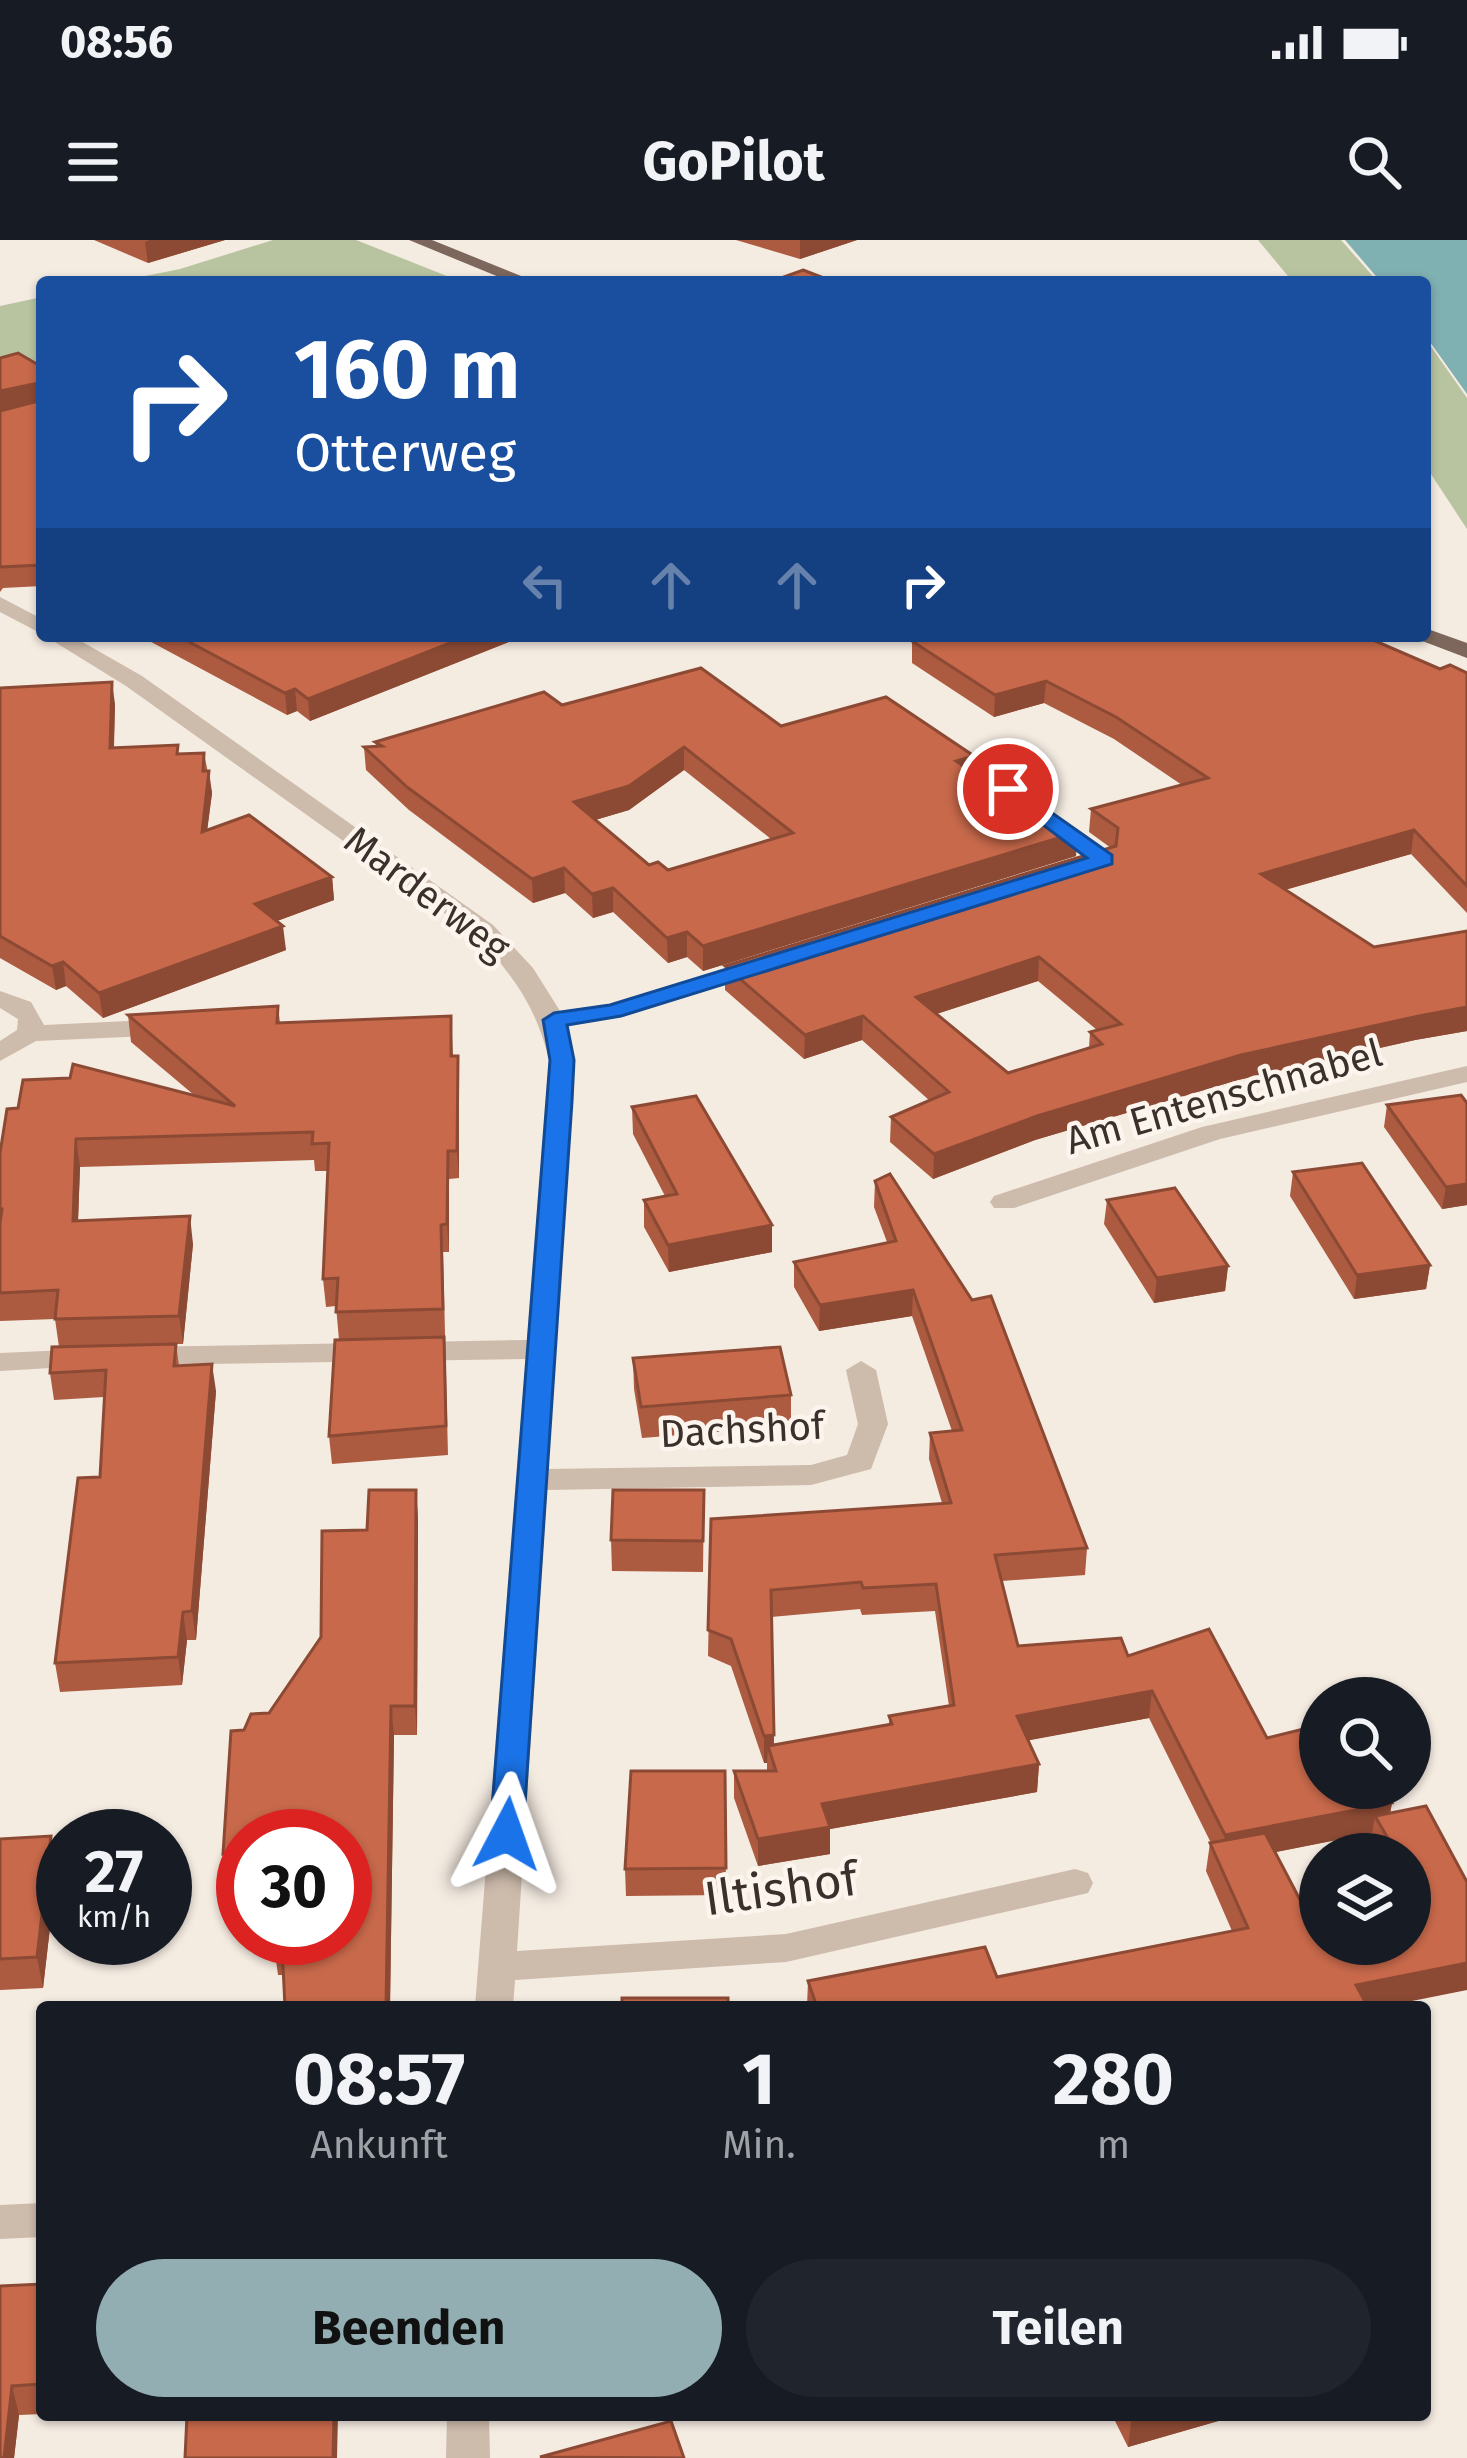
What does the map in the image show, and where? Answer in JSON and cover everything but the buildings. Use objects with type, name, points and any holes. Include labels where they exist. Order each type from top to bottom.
[{"type":"main road","points":[[417,240],[511,276]]},
{"type":"main road","points":[[1431,636],[1467,651]]},
{"type":"street","points":[[0,603],[36,624]]},
{"type":"street","name":"Marderweg","points":[[66,642],[134,681],[484,930],[521,966],[554,1020],[562,1060],[494,2001]]},
{"type":"street","points":[[976,765],[1104,860],[1059,874]]},
{"type":"street","points":[[554,1020],[613,1011],[789,958]]},
{"type":"street","points":[[0,999],[22,1007],[31,1018],[30,1033]]},
{"type":"street","points":[[0,1053],[30,1033],[191,1027]]},
{"type":"street","name":"Am Entenschnabel","points":[[1004,1202],[1212,1132],[1353,1096],[1467,1074]]},
{"type":"street","points":[[0,1363],[252,1352],[543,1349]]},
{"type":"street","name":"Dachshof","points":[[532,1480],[811,1475],[860,1462],[873,1424],[861,1370]]},
{"type":"street","name":"Iltishof","points":[[497,1967],[786,1948],[1075,1882]]},
{"type":"street","points":[[0,2222],[36,2220]]},
{"type":"street","points":[[468,2421],[468,2458]]},
{"type":"green space","points":[[273,240],[356,240],[447,276],[146,276]]},
{"type":"green space","points":[[1258,240],[1341,240],[1373,276],[1288,276]]},
{"type":"green space","points":[[36,298],[36,362],[0,368],[0,306]]},
{"type":"green space","points":[[1431,347],[1467,398],[1467,529],[1431,474]]},
{"type":"water","points":[[1345,240],[1467,240],[1467,394],[1431,343],[1431,276],[1376,276]]},
{"type":"route","points":[[507,1834],[562,1060],[554,1020],[613,1011],[1104,860],[1008,789]]}]
